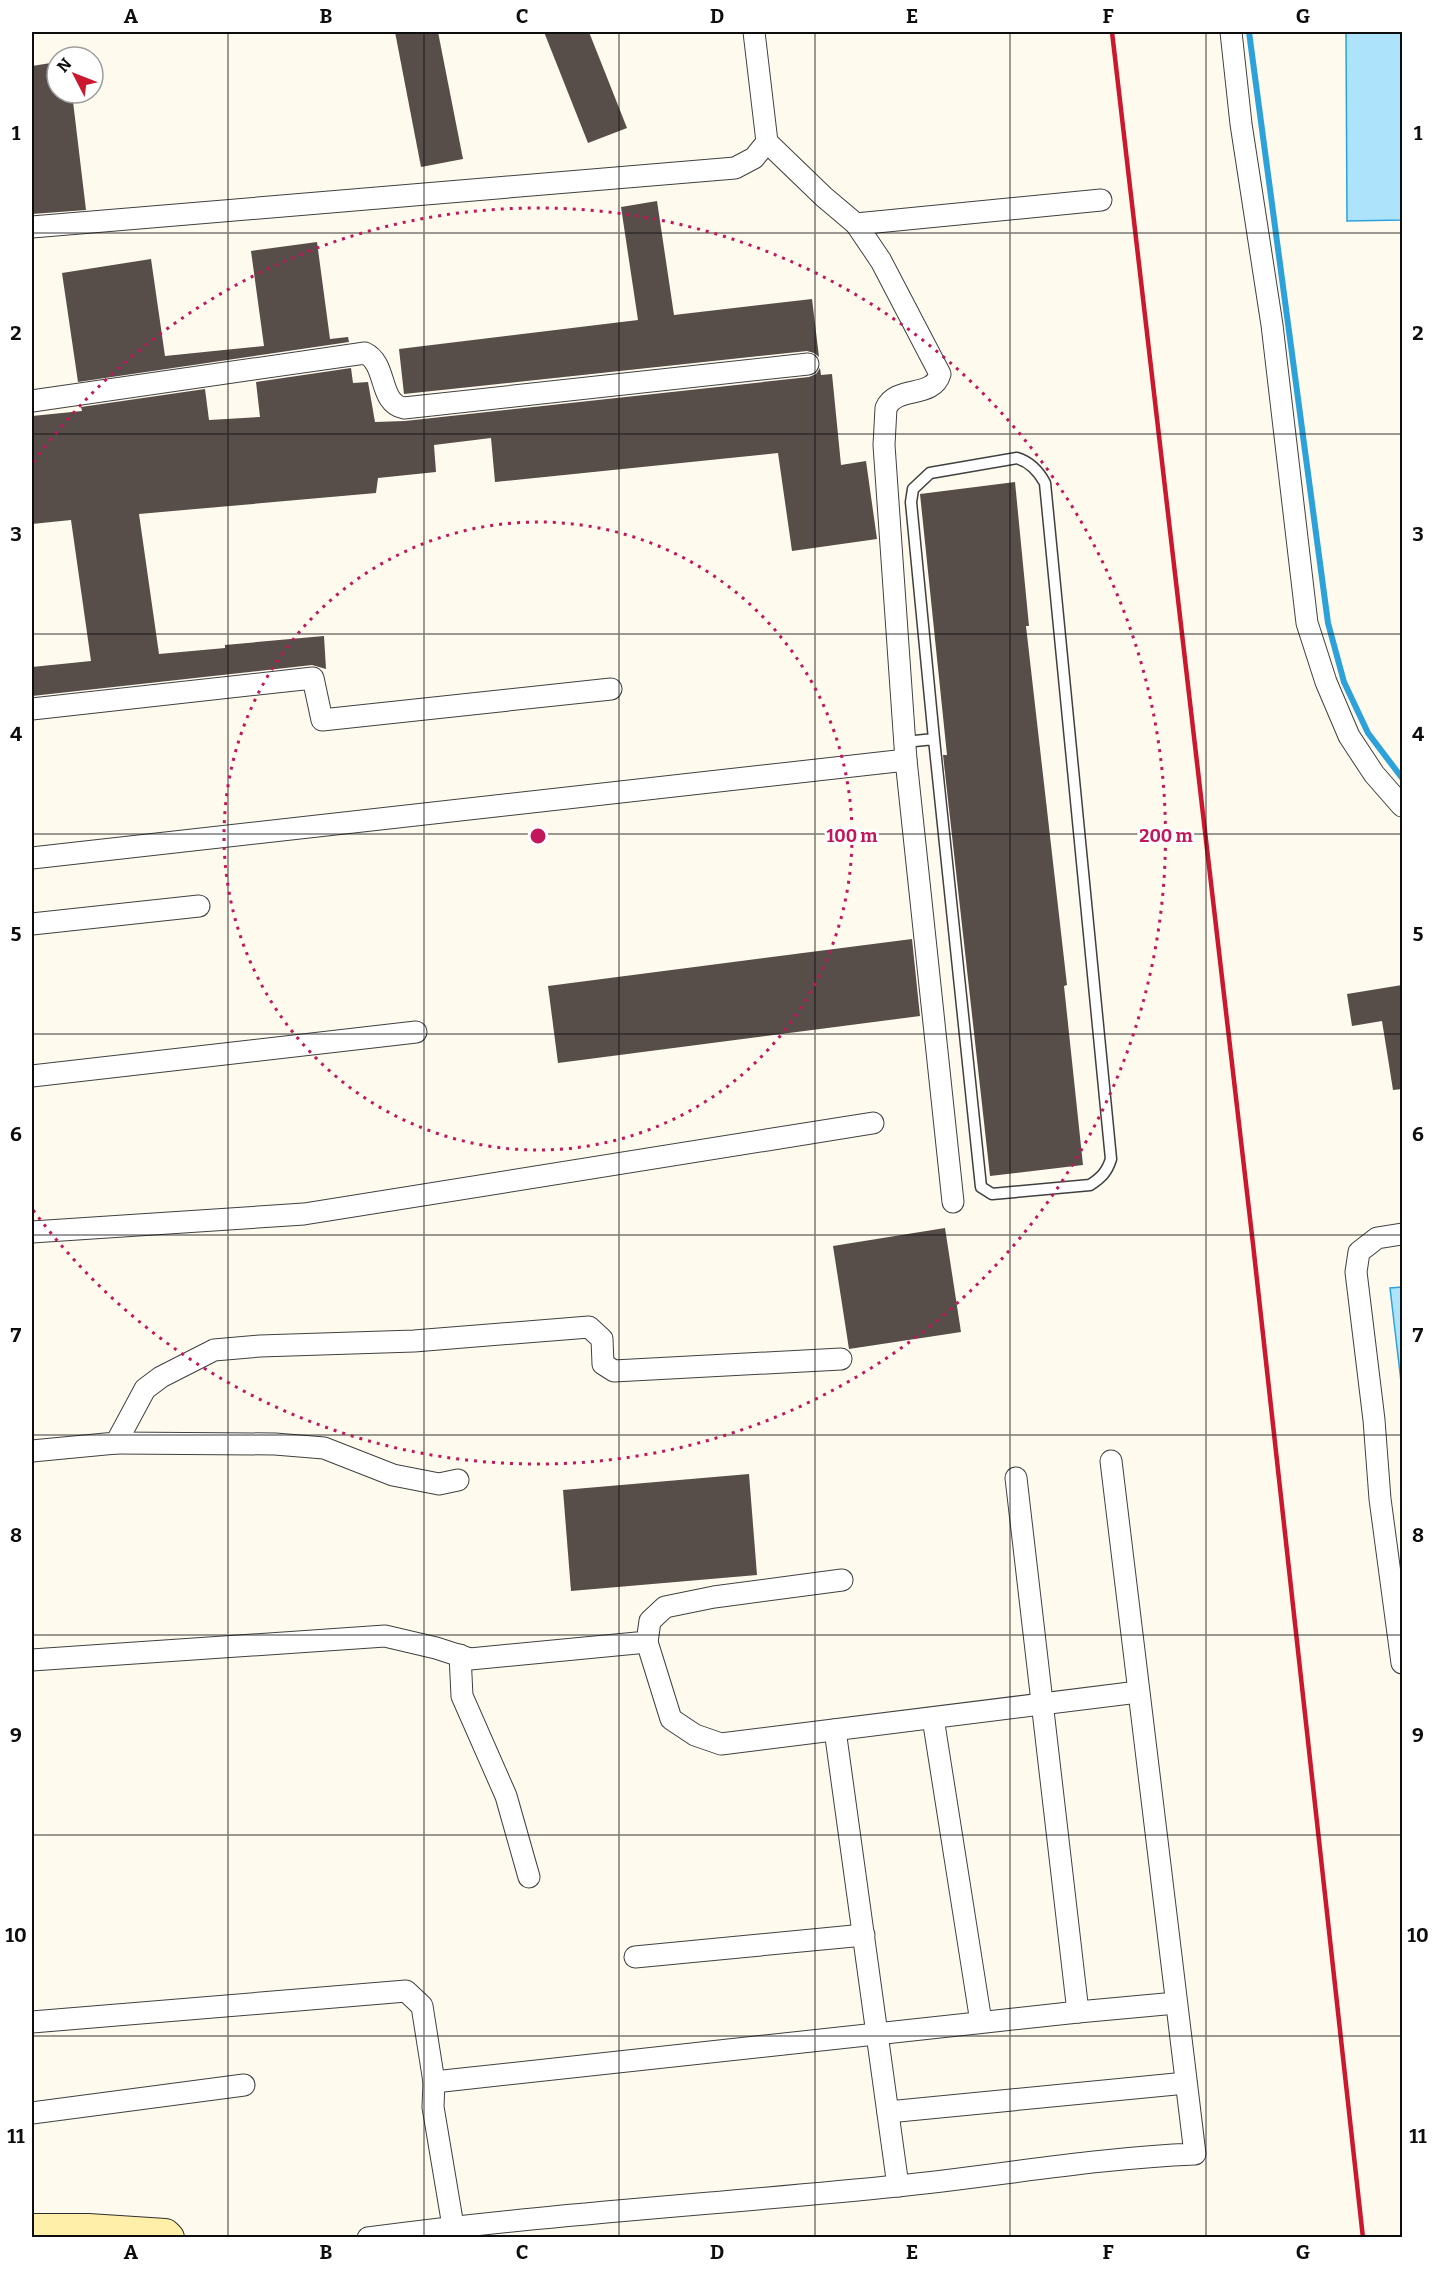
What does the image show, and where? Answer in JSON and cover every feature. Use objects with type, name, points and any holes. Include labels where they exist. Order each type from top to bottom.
[{"type":"street","points":[[754,32],[766,142],[855,224],[880,261],[940,374],[938,380],[930,388],[897,396],[886,408],[885,479],[905,751],[953,1202]]},
{"type":"street","points":[[1231,32],[1241,124],[1272,325],[1307,623],[1326,682],[1349,736],[1374,774],[1402,806]]},
{"type":"street","points":[[32,227],[735,168],[754,158],[766,142]]},
{"type":"street","points":[[855,224],[1101,200]]},
{"type":"street","points":[[32,401],[365,353],[377,362],[392,402],[404,408],[808,364]]},
{"type":"street","points":[[32,709],[313,678],[322,720],[611,689]]},
{"type":"street","points":[[32,858],[905,751]]},
{"type":"street","points":[[32,924],[200,906]]},
{"type":"street","points":[[32,1076],[416,1032]]},
{"type":"street","points":[[32,1232],[304,1214],[873,1123]]},
{"type":"street","points":[[1402,1234],[1377,1238],[1359,1252],[1356,1272],[1374,1420],[1380,1498],[1402,1663]]},
{"type":"street","points":[[116,1443],[145,1389],[161,1377],[214,1350],[260,1346],[414,1341],[589,1327],[602,1339],[603,1364],[614,1371],[841,1359]]},
{"type":"street","points":[[32,1450],[116,1443],[263,1443],[324,1448],[393,1475],[439,1484],[458,1480]]},
{"type":"street","points":[[368,2238],[453,2226],[898,2186],[1143,2156],[1195,2154],[1111,1461]]},
{"type":"street","points":[[1016,1478],[1078,2012]]},
{"type":"street","points":[[842,1580],[714,1597],[665,1607],[650,1621],[647,1642],[671,1719],[695,1735],[721,1744],[1138,1692]]},
{"type":"street","points":[[32,1660],[385,1636],[470,1659],[647,1642]]},
{"type":"street","points":[[460,1655],[462,1696],[506,1796],[529,1877]]},
{"type":"street","points":[[933,1718],[981,2022]]},
{"type":"street","points":[[835,1730],[898,2186]]},
{"type":"street","points":[[635,1957],[864,1935]]},
{"type":"street","points":[[32,2022],[406,1990],[422,2006],[434,2082],[433,2107],[453,2226]]},
{"type":"street","points":[[434,2082],[1176,2003]]},
{"type":"street","points":[[888,2112],[1186,2083]]},
{"type":"street","points":[[32,2113],[244,2085]]},
{"type":"street","points":[[32,2230],[88,2230],[165,2235],[168,2238]]},
{"type":"lane","points":[[1017,458],[1027,461],[1040,472],[1045,483],[1111,1159],[1101,1179],[1090,1185],[992,1194],[981,1187],[934,739],[912,502],[913,489],[930,473],[1017,458]]},
{"type":"lane","points":[[905,751],[934,739]]},
{"type":"water","points":[[1346,32],[1402,32],[1402,220],[1347,221]]},
{"type":"water","points":[[1402,1287],[1402,1390],[1390,1288]]},
{"type":"building","points":[[395,32],[438,32],[463,159],[421,167]]},
{"type":"building","points":[[544,32],[589,32],[627,128],[588,143]]},
{"type":"building","points":[[45,64],[45,105],[73,105],[86,210],[32,214],[32,66]]},
{"type":"building","points":[[657,201],[674,315],[812,299],[819,357],[807,351],[404,394],[399,349],[638,320],[621,207]]},
{"type":"building","points":[[317,242],[330,339],[348,337],[349,342],[78,382],[62,273],[151,259],[165,356],[264,346],[251,251]]},
{"type":"building","points":[[351,368],[353,383],[368,382],[375,422],[405,421],[809,377],[816,374],[820,368],[821,375],[832,374],[841,465],[866,461],[877,539],[792,551],[778,453],[495,482],[491,438],[434,445],[436,472],[378,478],[376,493],[139,514],[159,654],[324,636],[326,669],[312,665],[32,696],[32,667],[91,661],[71,520],[32,524],[32,416],[82,411],[81,407],[205,389],[209,420],[260,417],[256,382]]},
{"type":"building","points":[[1015,482],[1029,626],[1026,626],[1067,985],[1064,986],[1083,1165],[990,1176],[943,755],[947,755],[920,494]]},
{"type":"building","points":[[912,939],[920,1016],[558,1063],[548,986]]},
{"type":"building","points":[[1402,985],[1402,1089],[1393,1090],[1382,1021],[1352,1026],[1347,994]]},
{"type":"building","points":[[945,1228],[961,1332],[849,1349],[833,1246]]},
{"type":"building","points":[[749,1474],[757,1575],[571,1591],[563,1490]]},
{"type":"waterway","points":[[1249,32],[1328,623],[1344,682],[1368,733],[1402,778]]},
{"type":"railway","points":[[1112,32],[1253,1244],[1363,2238]]}]
